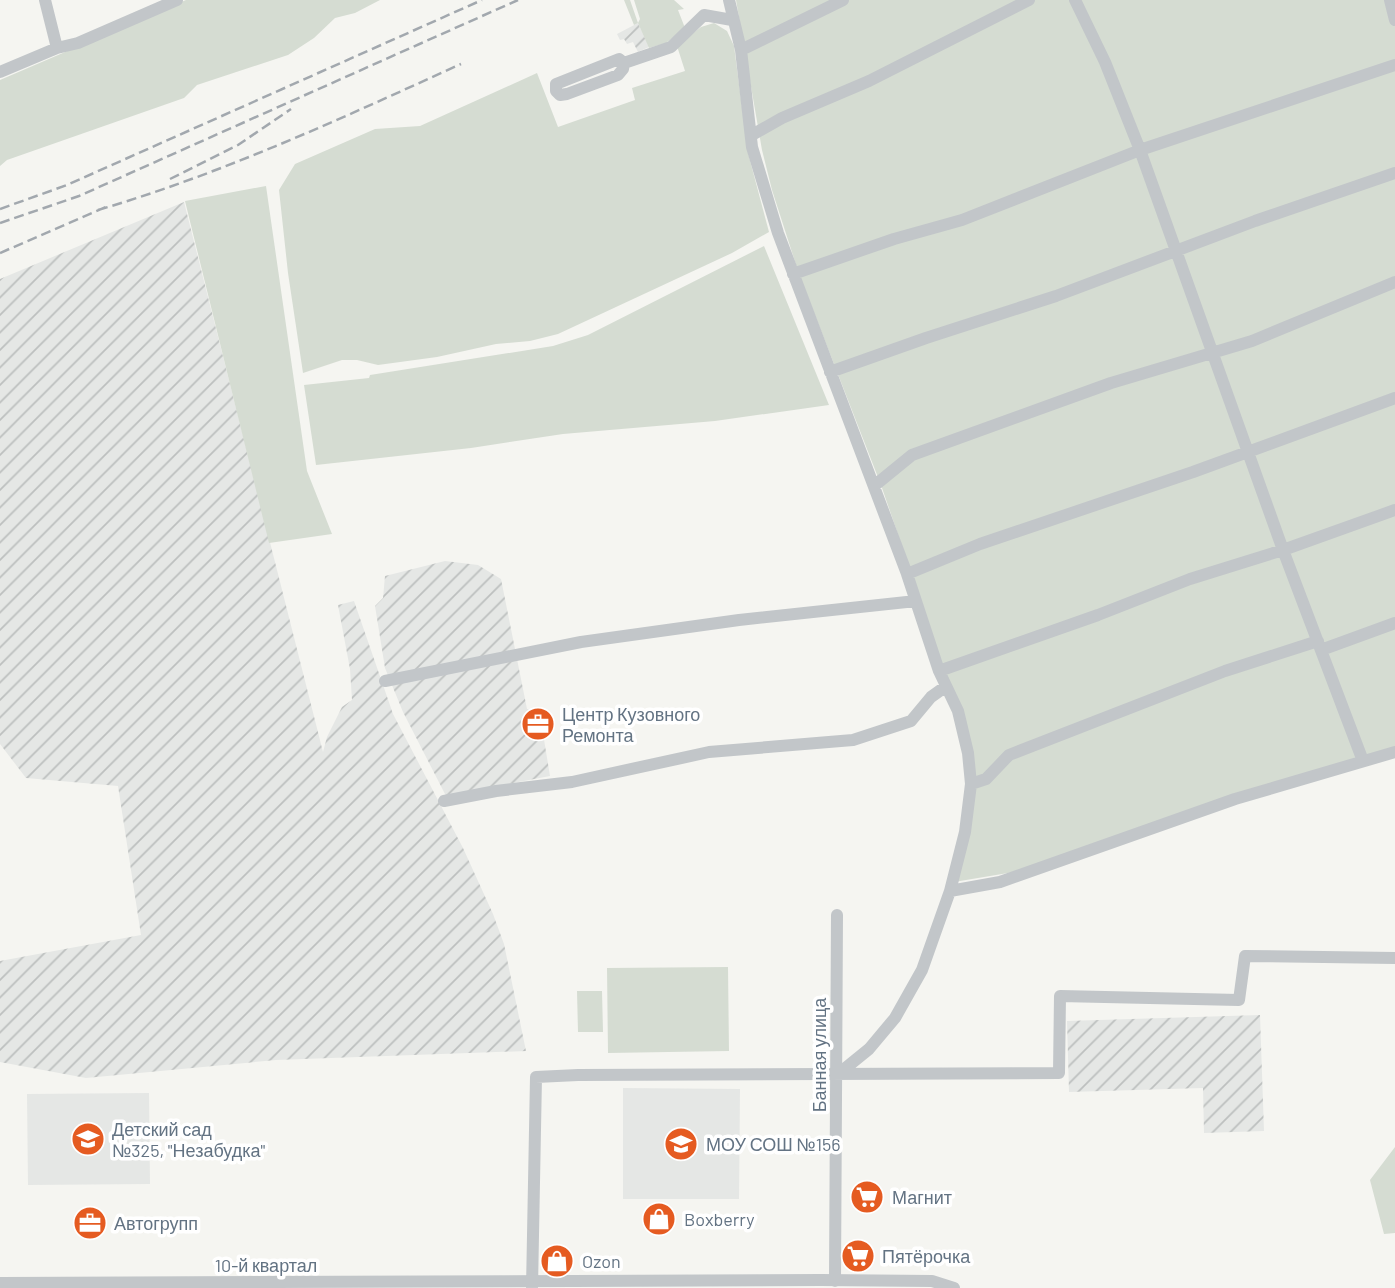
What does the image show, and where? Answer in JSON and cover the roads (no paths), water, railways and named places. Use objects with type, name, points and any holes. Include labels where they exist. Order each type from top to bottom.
[{"type":"street","points":[[45,0],[57,48]]},
{"type":"street","points":[[0,72],[57,48],[78,43],[150,5],[177,0]]},
{"type":"street","points":[[729,0],[741,50],[752,147],[793,274],[907,574],[945,687],[958,710],[968,753],[971,784],[965,832],[950,891],[922,970],[895,1018],[869,1049],[837,1075]]},
{"type":"street","points":[[741,50],[843,0]]},
{"type":"street","points":[[752,135],[782,118],[869,81],[1029,0]]},
{"type":"street","points":[[1075,0],[1105,62],[1140,150],[1283,550],[1363,761]]},
{"type":"street","points":[[1390,0],[1395,20]]},
{"type":"street","points":[[624,63],[618,75],[567,94],[560,95],[556,91],[556,84],[565,79],[619,60],[624,63],[671,47],[704,15],[732,20]]},
{"type":"street","points":[[793,274],[894,239],[962,220],[1140,150],[1395,65]]},
{"type":"street","points":[[830,372],[1055,296],[1395,173]]},
{"type":"street","points":[[874,486],[912,455],[1111,383],[1252,341],[1395,282]]},
{"type":"street","points":[[907,574],[980,544],[1248,452],[1395,398]]},
{"type":"street","points":[[939,671],[1098,615],[1190,579],[1283,550],[1395,510]]},
{"type":"street","points":[[385,681],[581,642],[916,601]]},
{"type":"street","points":[[971,784],[986,779],[1009,755],[1225,671],[1395,623]]},
{"type":"street","points":[[444,801],[572,782],[709,752],[853,740],[911,721],[932,697],[945,687]]},
{"type":"street","points":[[950,891],[1000,882],[1235,799],[1395,752]]},
{"type":"street","name":"Банная улица","points":[[835,1280],[837,915]]},
{"type":"street","points":[[532,1284],[536,1077],[1059,1073],[1060,996],[1239,1000],[1245,956],[1395,958]]},
{"type":"street","name":"10-й квартал","points":[[0,1283],[381,1285],[835,1280],[932,1281],[954,1288]]},
{"type":"railway","points":[[0,209],[67,185],[482,0]]},
{"type":"railway","points":[[0,223],[79,196],[518,0]]},
{"type":"railway","points":[[98,210],[237,162],[461,64]]},
{"type":"railway","points":[[170,179],[238,145],[291,109]]},
{"type":"railway","points":[[0,253],[106,207]]},
{"type":"place","name":"Центр Кузовного Ремонта","points":[[538,724]]},
{"type":"place","name":"Детский сад №325, \"Незабудка\"","points":[[88,1139]]},
{"type":"place","name":"МОУ СОШ №156","points":[[681,1144]]},
{"type":"place","name":"Магнит","points":[[867,1197]]},
{"type":"place","name":"Boxberry","points":[[659,1219]]},
{"type":"place","name":"Автогрупп","points":[[90,1223]]},
{"type":"place","name":"Пятёрочка","points":[[858,1256]]},
{"type":"place","name":"Ozon","points":[[557,1261]]}]
